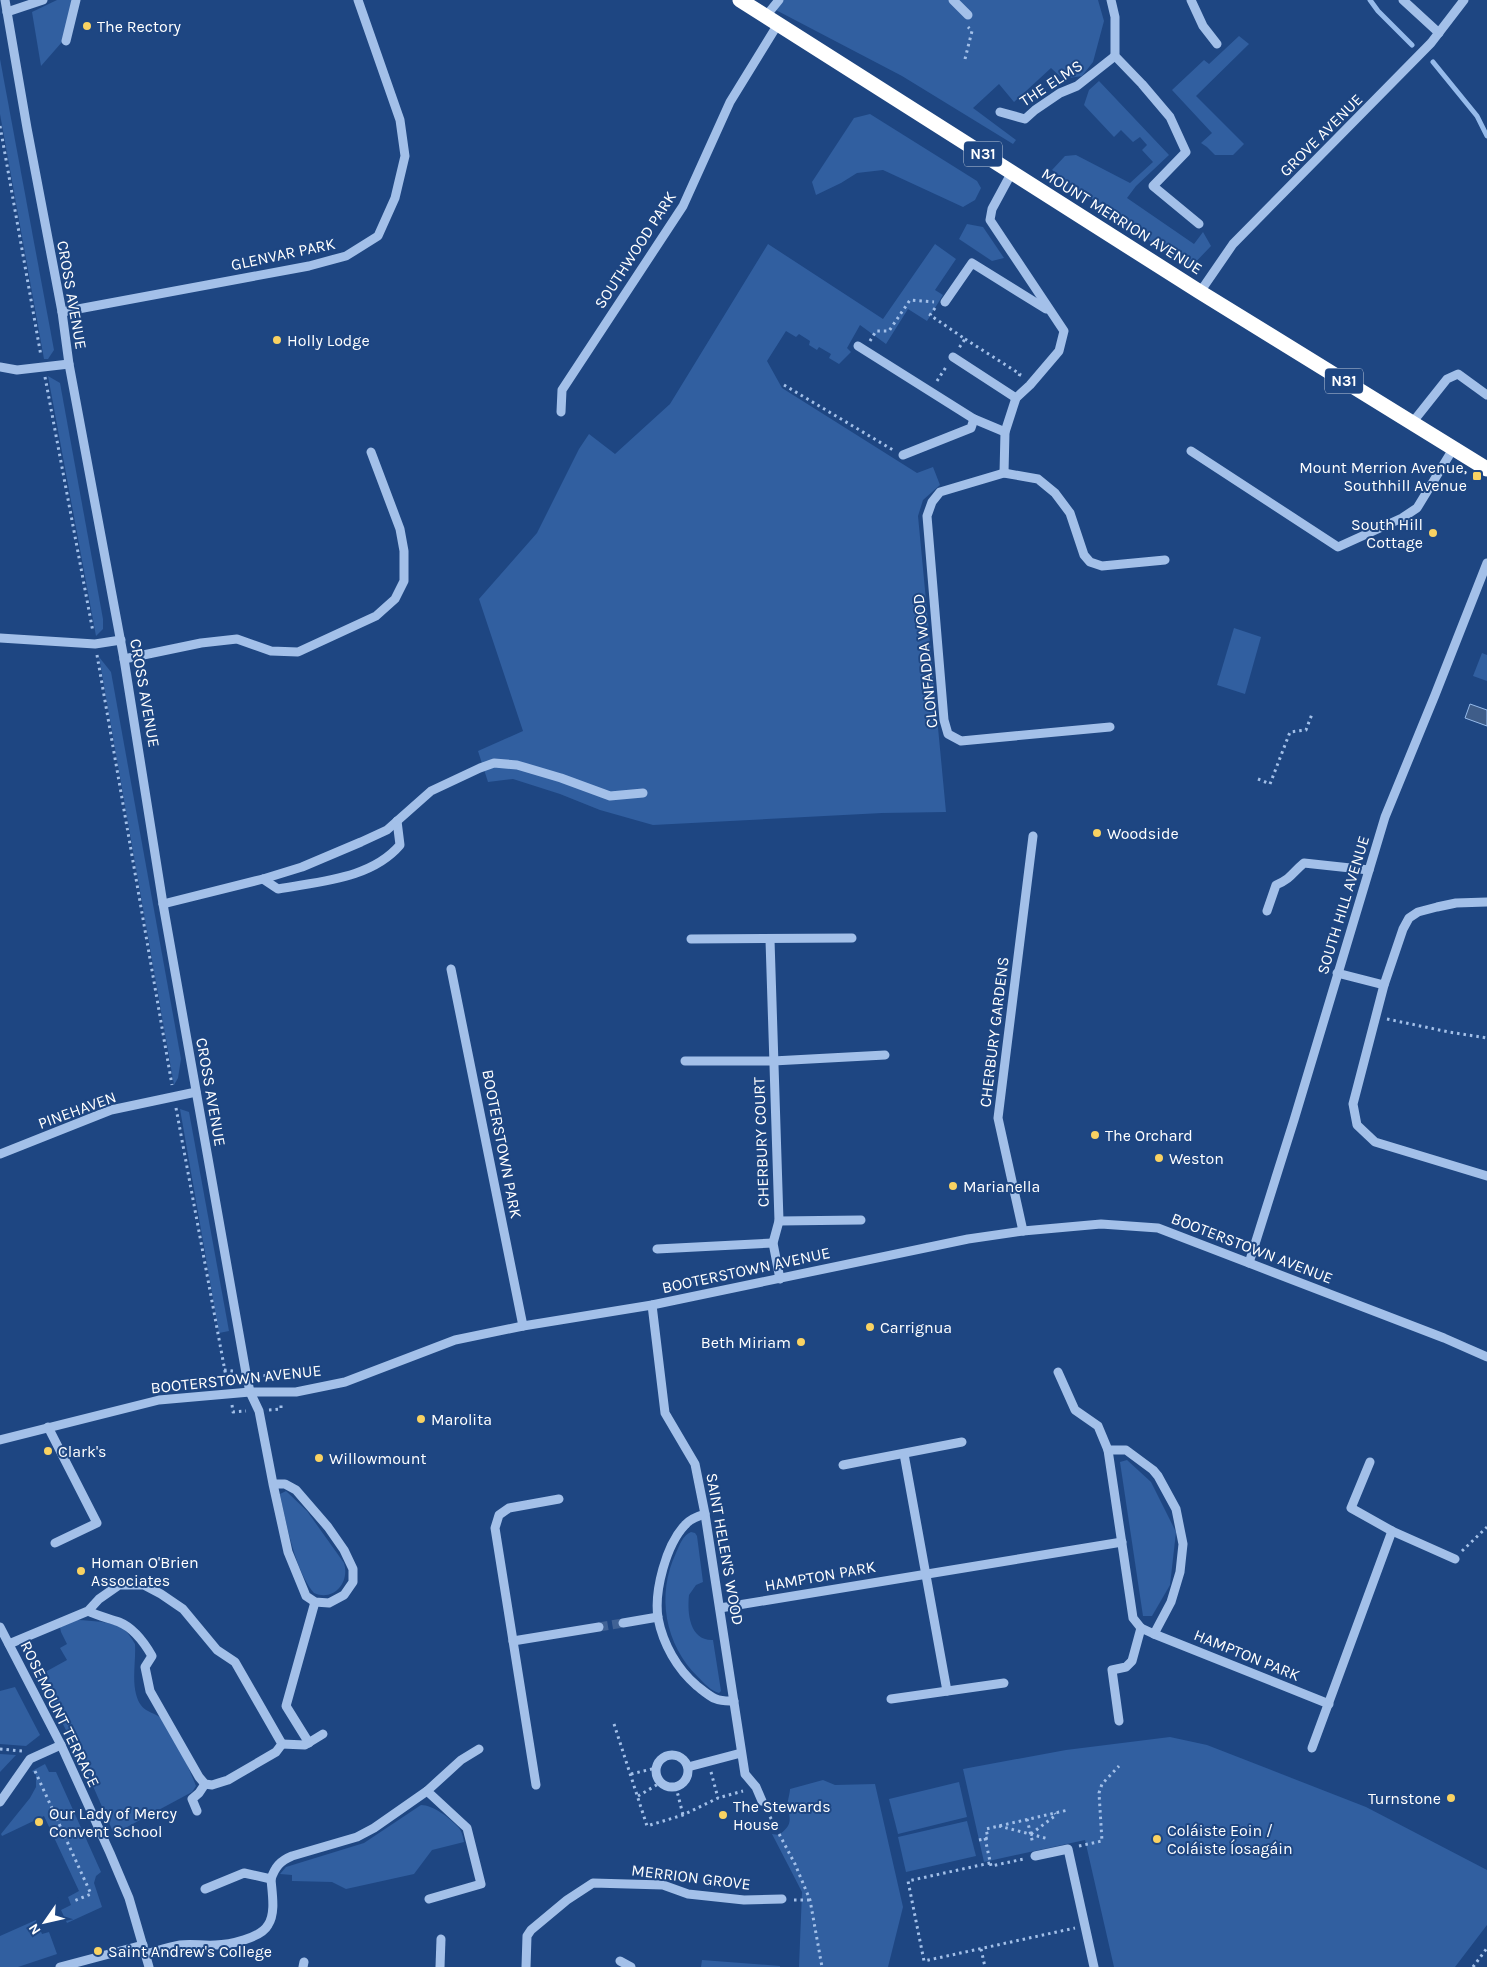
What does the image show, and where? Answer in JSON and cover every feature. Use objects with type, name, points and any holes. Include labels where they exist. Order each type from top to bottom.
[{"type":"highway","name":"MOUNT MERRION AVENUE","points":[[740,0],[1200,292],[1487,469]]},
{"type":"street","name":"CROSS AVENUE","points":[[5,0],[26,128],[62,312],[69,364],[121,640],[163,904],[250,1392],[260,1411],[288,1552],[306,1596],[315,1602]]},
{"type":"street","points":[[7,12],[43,0]]},
{"type":"street","points":[[66,41],[76,0]]},
{"type":"street","name":"GLENVAR PARK","points":[[62,312],[309,266],[346,256],[378,236],[395,198],[406,156],[400,120],[358,0]]},
{"type":"street","points":[[772,20],[779,0]]},
{"type":"street","points":[[953,0],[966,18]]},
{"type":"street","points":[[1111,0],[1115,17],[1115,56],[1170,117],[1186,152],[1153,186],[1199,224]]},
{"type":"street","points":[[1191,0],[1203,26],[1217,44]]},
{"type":"street","points":[[1403,0],[1439,33]]},
{"type":"street","name":"GROVE AVENUE","points":[[1200,292],[1233,244],[1378,98],[1439,33],[1464,0]]},
{"type":"street","name":"SOUTHWOOD PARK","points":[[561,412],[562,390],[683,206],[730,102],[772,20]]},
{"type":"street","name":"THE ELMS","points":[[1000,112],[1025,119],[1035,110],[1060,94],[1077,86],[1115,56]]},
{"type":"street","points":[[1004,473],[1004,432],[1012,396],[1030,385],[1059,351],[1064,331],[990,220],[992,209],[1012,172]]},
{"type":"street","points":[[945,302],[972,263],[1050,312]]},
{"type":"street","points":[[861,348],[974,419],[1004,432]]},
{"type":"street","points":[[953,357],[1012,396]]},
{"type":"street","points":[[0,367],[17,370],[69,364]]},
{"type":"street","points":[[1412,423],[1447,379],[1458,374],[1487,395]]},
{"type":"street","points":[[902,455],[971,428],[974,419]]},
{"type":"street","points":[[1191,451],[1338,547],[1402,518],[1417,508],[1453,449]]},
{"type":"street","points":[[124,659],[201,643],[237,639],[271,651],[298,652],[376,616],[395,599],[404,581],[404,550],[400,529],[371,452]]},
{"type":"street","name":"CLONFADDA WOOD","points":[[1110,727],[961,741],[948,734],[944,720],[927,516],[932,502],[940,492],[1004,473],[1038,479],[1055,493],[1070,513],[1084,555],[1090,562],[1102,566],[1165,560]]},
{"type":"street","name":"SOUTH HILL AVENUE","points":[[1249,1263],[1385,817],[1436,695],[1487,563]]},
{"type":"street","points":[[0,638],[95,644],[121,640]]},
{"type":"street","points":[[163,904],[263,879],[302,867],[361,842],[387,830],[431,791],[494,763],[517,765],[561,778],[610,796],[643,793]]},
{"type":"street","points":[[263,879],[278,889],[348,875],[372,867],[391,855],[400,844],[397,821]]},
{"type":"street","name":"CHERBURY GARDENS","points":[[1023,1230],[998,1118],[1033,836]]},
{"type":"street","points":[[1267,911],[1276,885],[1290,879],[1304,863],[1369,870]]},
{"type":"street","points":[[1487,902],[1456,903],[1418,912],[1409,918],[1403,928],[1384,985],[1353,1104],[1358,1125],[1375,1142],[1487,1176]]},
{"type":"street","points":[[691,939],[852,938]]},
{"type":"street","name":"CHERBURY COURT","points":[[770,940],[779,1221],[773,1243],[780,1278]]},
{"type":"street","name":"BOOTERSTOWN PARK","points":[[451,969],[523,1326]]},
{"type":"street","points":[[1337,973],[1384,985]]},
{"type":"street","name":"CHERBURY COURT","points":[[684,1061],[773,1062],[884,1055]]},
{"type":"street","name":"PINEHAVEN","points":[[0,1154],[111,1110],[196,1092]]},
{"type":"street","name":"CHERBURY COURT","points":[[779,1221],[861,1220]]},
{"type":"street","name":"BOOTERSTOWN AVENUE","points":[[0,1440],[48,1426],[159,1400],[250,1392],[296,1392],[345,1382],[455,1340],[523,1326],[652,1304],[968,1239],[1023,1230],[1101,1224],[1158,1228],[1444,1338],[1487,1357]]},
{"type":"street","points":[[657,1250],[773,1243]]},
{"type":"street","name":"SAINT HELEN'S WOOD","points":[[652,1304],[665,1413],[695,1464],[705,1514],[745,1774],[756,1787],[762,1801]]},
{"type":"street","points":[[1058,1372],[1075,1410],[1098,1426],[1108,1450],[1133,1618],[1141,1628],[1132,1661],[1126,1667],[1112,1670],[1119,1721]]},
{"type":"street","points":[[48,1426],[97,1523],[55,1543]]},
{"type":"street","points":[[843,1465],[962,1442]]},
{"type":"street","points":[[1108,1450],[1126,1450],[1153,1470],[1176,1509],[1183,1544],[1180,1572],[1171,1602],[1154,1634]]},
{"type":"street","points":[[904,1454],[947,1691]]},
{"type":"street","points":[[1370,1462],[1351,1508],[1392,1531],[1455,1559]]},
{"type":"street","points":[[273,1484],[285,1484],[296,1490],[328,1526],[354,1569],[353,1582],[344,1595],[329,1603],[315,1602],[286,1706],[309,1743]]},
{"type":"street","points":[[536,1785],[494,1528],[499,1515],[509,1508],[559,1499]]},
{"type":"street","points":[[705,1514],[685,1524],[670,1550],[659,1582],[658,1617],[669,1651],[685,1677],[714,1700],[734,1701]]},
{"type":"street","points":[[1312,1748],[1392,1531]]},
{"type":"street","name":"HAMPTON PARK","points":[[720,1608],[1122,1542]]},
{"type":"street","points":[[9,1644],[88,1611],[119,1585],[144,1585],[162,1594],[183,1609],[217,1650],[235,1662],[282,1744]]},
{"type":"street","points":[[88,1611],[120,1622],[135,1632],[144,1643],[152,1656],[145,1667],[150,1691],[199,1777],[205,1784],[212,1785],[228,1780],[276,1752],[282,1744]]},
{"type":"street","points":[[624,1623],[658,1617]]},
{"type":"street","name":"ROSEMOUNT TERRACE","points":[[0,1627],[61,1745],[125,1889],[149,1967]]},
{"type":"street","points":[[513,1641],[599,1627]]},
{"type":"street","name":"HAMPTON PARK","points":[[1141,1628],[1329,1704]]},
{"type":"street","points":[[891,1699],[1004,1683]]},
{"type":"street","points":[[282,1744],[305,1745],[323,1734]]},
{"type":"street","points":[[0,1802],[30,1759],[61,1745]]},
{"type":"street","points":[[60,1967],[180,1945],[195,1943],[212,1946],[225,1945],[262,1932],[268,1926],[272,1917],[272,1879],[275,1869],[283,1860],[357,1837],[374,1828],[427,1791],[462,1760],[479,1749]]},
{"type":"street","points":[[688,1767],[741,1753]]},
{"type":"street","points":[[670,1755],[682,1758],[688,1767],[685,1781],[676,1787],[664,1786],[657,1778],[656,1768],[660,1760],[670,1755]]},
{"type":"street","points":[[197,1811],[192,1799],[205,1784]]},
{"type":"street","points":[[427,1791],[467,1828],[481,1884],[429,1899]]},
{"type":"street","points":[[1035,1856],[1068,1849],[1094,1967]]},
{"type":"street","points":[[205,1888],[244,1873],[272,1879]]},
{"type":"street","name":"MERRION GROVE","points":[[526,1967],[527,1936],[530,1930],[567,1900],[593,1883],[663,1885],[688,1894],[744,1900],[782,1900]]},
{"type":"street","points":[[440,1967],[441,1940]]},
{"type":"street","points":[[620,1961],[631,1967]]},
{"type":"path","points":[[965,59],[972,31],[966,18]]},
{"type":"path","points":[[0,126],[95,644],[224,1370]]},
{"type":"path","points":[[861,348],[876,331],[889,331],[910,300],[939,302],[930,315],[1020,374],[1012,396]]},
{"type":"path","points":[[930,392],[965,339]]},
{"type":"path","points":[[784,385],[902,455]]},
{"type":"path","points":[[1258,780],[1270,784],[1290,732],[1306,730],[1312,714]]},
{"type":"path","points":[[1376,1017],[1487,1038]]},
{"type":"path","points":[[1455,1559],[1487,1528]]},
{"type":"path","points":[[614,1724],[647,1826],[683,1815],[718,1798],[756,1787]]},
{"type":"path","points":[[0,1749],[25,1751],[30,1759],[91,1894],[74,1901]]},
{"type":"path","points":[[708,1762],[718,1798]]},
{"type":"path","points":[[999,1826],[1062,1843],[1068,1849],[1102,1841],[1100,1792],[1102,1784],[1119,1766]]},
{"type":"path","points":[[631,1774],[656,1768]]},
{"type":"path","points":[[638,1796],[660,1783]]},
{"type":"path","points":[[676,1787],[683,1815]]},
{"type":"path","points":[[762,1801],[795,1864],[810,1900],[822,1967]]},
{"type":"path","points":[[980,1840],[988,1838],[986,1829],[1068,1810]]},
{"type":"path","points":[[1030,1835],[1056,1815],[1055,1812]]},
{"type":"path","points":[[1027,1819],[1035,1856],[991,1866],[990,1863],[908,1881],[924,1962],[1085,1926]]},
{"type":"path","points":[[985,1838],[990,1863]]},
{"type":"path","points":[[1473,1967],[1487,1948]]},
{"type":"path","points":[[981,1949],[985,1967]]},
{"type":"shaded area","points":[[57,0],[72,0],[62,42],[41,66],[32,12]]},
{"type":"shaded area","points":[[780,0],[1098,0],[1104,21],[1093,62],[1082,76],[1063,79],[1051,68],[1014,102],[999,84],[973,108],[1016,140],[1013,144],[902,76],[772,8]]},
{"type":"shaded area","points":[[1239,36],[1249,44],[1196,96],[1244,144],[1233,155],[1215,155],[1201,143],[1212,133],[1172,90],[1204,60],[1209,64]]},
{"type":"shaded area","points":[[0,59],[54,350],[48,359],[44,359],[0,114]]},
{"type":"shaded area","points":[[1099,81],[1169,155],[1136,186],[1127,198],[1194,244],[1203,232],[1211,246],[1189,269],[1052,170],[1065,156],[1076,155],[1130,183],[1153,162],[1142,150],[1147,145],[1140,137],[1133,142],[1121,130],[1114,137],[1084,105],[1089,90]]},
{"type":"shaded area","points":[[870,114],[977,181],[981,188],[975,200],[963,207],[883,170],[857,173],[816,195],[812,182],[854,118]]},
{"type":"shaded area","points":[[967,224],[983,227],[1004,258],[992,261],[959,239]]},
{"type":"shaded area","points":[[768,244],[883,319],[935,244],[956,259],[935,290],[943,295],[927,321],[908,309],[886,344],[860,325],[847,348],[851,352],[839,364],[829,358],[831,354],[819,347],[817,350],[809,345],[810,341],[799,334],[796,337],[786,331],[767,361],[782,388],[917,473],[933,467],[940,485],[923,500],[918,516],[946,812],[882,813],[653,825],[600,810],[560,794],[513,779],[488,782],[478,751],[523,731],[479,599],[537,533],[579,449],[589,434],[615,454],[670,404]]},
{"type":"shaded area","points":[[48,376],[60,383],[103,619],[103,629],[96,636]]},
{"type":"shaded area","points":[[1234,628],[1261,637],[1245,694],[1217,685]]},
{"type":"shaded area","points":[[1482,653],[1487,655],[1487,681],[1473,676]]},
{"type":"shaded area","points":[[99,657],[111,672],[181,1059],[178,1078],[174,1085]]},
{"type":"shaded area","points":[[1470,704],[1487,710],[1487,726],[1465,718]]},
{"type":"shaded area","points":[[180,1109],[189,1112],[229,1331],[219,1333]]},
{"type":"shaded area","points":[[1127,1460],[1151,1482],[1176,1532],[1170,1585],[1152,1616],[1143,1616],[1120,1462]]},
{"type":"shaded area","points":[[286,1491],[307,1511],[344,1563],[345,1577],[342,1583],[339,1588],[328,1595],[314,1593],[307,1584],[296,1559],[280,1494]]},
{"type":"shaded area","points":[[691,1532],[697,1536],[703,1582],[696,1585],[689,1595],[690,1618],[699,1636],[713,1640],[721,1691],[719,1693],[698,1677],[687,1664],[671,1635],[667,1619],[665,1602],[670,1569],[682,1541]]},
{"type":"shaded area","points":[[78,1620],[112,1624],[124,1629],[131,1638],[135,1644],[134,1682],[138,1700],[144,1708],[159,1717],[167,1725],[196,1786],[192,1792],[114,1834],[82,1761],[38,1676],[67,1660],[60,1648],[67,1644],[60,1627],[68,1622]]},
{"type":"shaded area","points":[[15,1687],[40,1735],[26,1746],[0,1744],[0,1691]]},
{"type":"shaded area","name":"Coláiste Eoin / Coláiste Íosagáin","points":[[1170,1737],[1207,1745],[1366,1807],[1487,1870],[1487,1925],[1455,1967],[1114,1967],[1085,1840],[984,1862],[963,1769],[1066,1750]]},
{"type":"shaded area","points":[[0,1754],[16,1755],[0,1772]]},
{"type":"shaded area","points":[[45,1764],[49,1772],[56,1772],[101,1872],[96,1876],[94,1883],[102,1907],[67,1923],[61,1910],[71,1905],[68,1897],[79,1891],[44,1816],[2,1836],[1,1834],[30,1798],[36,1787],[36,1775],[32,1771]]},
{"type":"shaded area","points":[[823,1780],[835,1785],[875,1784],[903,1907],[888,1967],[799,1967],[802,1892],[772,1834],[779,1835],[789,1825],[788,1804],[790,1789]]},
{"type":"shaded area","points":[[959,1782],[967,1817],[898,1834],[889,1799]]},
{"type":"shaded area","points":[[421,1805],[436,1810],[451,1820],[460,1830],[464,1842],[432,1850],[414,1874],[346,1889],[332,1882],[292,1881],[292,1875],[280,1874],[286,1867],[364,1843]]},
{"type":"shaded area","points":[[967,1821],[976,1856],[906,1872],[898,1837]]},
{"type":"shaded area","points":[[36,1920],[42,1934],[49,1932],[57,1954],[18,1967],[0,1967],[0,1936]]},
{"type":"shaded area","points":[[702,1960],[780,1966],[780,1967],[701,1967]]},
{"type":"waterway","points":[[1370,0],[1378,11],[1412,45]]},
{"type":"waterway","points":[[1433,62],[1477,116],[1487,136]]},
{"type":"tunnel","points":[[599,1627],[623,1623]]},
{"type":"place","name":"The Rectory","points":[[87,26]]},
{"type":"place","name":"Holly Lodge","points":[[277,340]]},
{"type":"place","name":"Mount Merrion Avenue, Southhill Avenue","points":[[1477,476]]},
{"type":"place","name":"South Hill Cottage","points":[[1433,533]]},
{"type":"place","name":"Woodside","points":[[1097,833]]},
{"type":"place","name":"The Orchard","points":[[1095,1135]]},
{"type":"place","name":"Weston","points":[[1159,1158]]},
{"type":"place","name":"Marianella","points":[[953,1186]]},
{"type":"place","name":"Carrignua","points":[[870,1327]]},
{"type":"place","name":"Beth Miriam","points":[[801,1342]]},
{"type":"place","name":"Marolita","points":[[421,1419]]},
{"type":"place","name":"Clark's","points":[[48,1451]]},
{"type":"place","name":"Willowmount","points":[[319,1458]]},
{"type":"place","name":"Homan O'Brien Associates","points":[[81,1571]]},
{"type":"place","name":"Turnstone","points":[[1451,1798]]},
{"type":"place","name":"The Stewards House","points":[[723,1815]]},
{"type":"place","name":"Our Lady of Mercy Convent School","points":[[39,1822]]},
{"type":"place","name":"Coláiste Eoin / Coláiste Íosagáin","points":[[1157,1839]]},
{"type":"place","name":"Saint Andrew's College","points":[[98,1951]]}]
